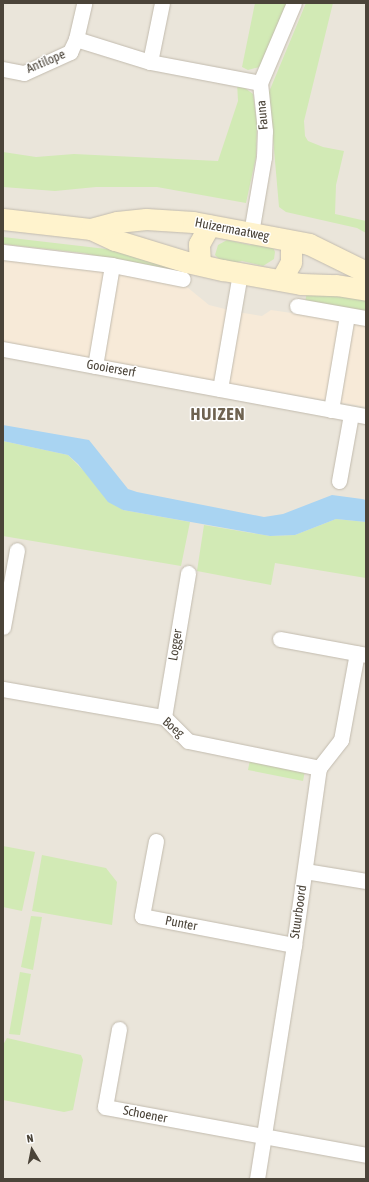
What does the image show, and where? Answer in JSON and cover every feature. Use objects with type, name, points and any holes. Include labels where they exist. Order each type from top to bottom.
[{"type":"main road","name":"Huizermaatweg","points":[[3,219],[91,229],[115,240],[200,264],[240,273],[281,280],[366,290]]},
{"type":"main road","name":"Huizermaatweg","points":[[91,229],[117,222],[146,219],[172,219],[291,241],[325,250],[366,272]]},
{"type":"main road","points":[[200,264],[199,244],[209,226]]},
{"type":"main road","points":[[281,280],[291,262],[291,241]]},
{"type":"street","points":[[76,40],[84,3]]},
{"type":"street","points":[[150,62],[162,3]]},
{"type":"street","name":"Fauna","points":[[251,233],[265,152],[260,83],[294,3]]},
{"type":"street","name":"Antilope","points":[[3,69],[24,73],[70,52],[76,40],[150,62],[260,83]]},
{"type":"street","points":[[3,252],[112,265],[183,279]]},
{"type":"street","points":[[96,366],[112,265]]},
{"type":"street","points":[[220,389],[240,273]]},
{"type":"street","points":[[297,306],[366,318]]},
{"type":"street","points":[[331,410],[347,315]]},
{"type":"street","name":"Gooierserf","points":[[3,349],[366,416]]},
{"type":"street","points":[[339,481],[351,414]]},
{"type":"street","points":[[3,627],[17,550]]},
{"type":"street","name":"Logger","points":[[164,717],[188,573]]},
{"type":"street","points":[[280,639],[362,654],[341,740],[319,768]]},
{"type":"street","name":"Boeg","points":[[3,689],[164,717],[188,741],[319,768]]},
{"type":"street","name":"Stuurboord","points":[[257,1179],[294,946],[319,768]]},
{"type":"street","name":"Punter","points":[[156,841],[142,916],[294,946]]},
{"type":"street","points":[[305,871],[366,881]]},
{"type":"street","name":"Schoener","points":[[120,1029],[105,1107],[264,1137]]},
{"type":"street","points":[[264,1137],[366,1155]]},
{"type":"shaded area","points":[[3,3],[366,3],[366,1179],[3,1179]]},
{"type":"shaded area","points":[[3,256],[93,265],[187,287],[209,305],[237,312],[262,316],[271,310],[366,324],[366,407],[3,345]]},
{"type":"green space","points":[[255,3],[289,3],[263,66],[248,70],[242,67]]},
{"type":"green space","points":[[306,3],[333,3],[304,121],[305,136],[308,141],[323,147],[344,151],[336,185],[335,214],[366,221],[366,233],[357,228],[286,212],[279,207],[269,92]]},
{"type":"green space","points":[[237,82],[253,94],[257,123],[256,157],[246,203],[157,187],[96,187],[55,191],[3,187],[3,152],[36,157],[74,154],[218,161],[238,101]]},
{"type":"green space","points":[[3,237],[115,250],[176,264],[175,272],[83,253],[3,244]]},
{"type":"green space","points":[[227,240],[250,245],[263,241],[272,245],[275,252],[274,259],[263,266],[242,261],[225,265],[215,255],[218,245]]},
{"type":"green space","points":[[307,291],[366,300],[366,312],[305,303]]},
{"type":"green space","points":[[3,441],[68,455],[123,510],[190,522],[181,566],[3,536]]},
{"type":"green space","points":[[336,519],[366,522],[366,578],[275,563],[271,585],[197,571],[204,525],[270,536],[295,535]]},
{"type":"green space","points":[[250,760],[305,771],[303,781],[248,770]]},
{"type":"green space","points":[[3,846],[35,852],[22,911],[3,907]]},
{"type":"green space","points":[[42,855],[106,868],[117,882],[112,925],[32,911]]},
{"type":"green space","points":[[31,916],[42,917],[33,970],[21,967]]},
{"type":"green space","points":[[20,972],[31,974],[20,1035],[9,1034]]},
{"type":"green space","points":[[7,1038],[81,1055],[83,1060],[73,1110],[64,1112],[3,1100],[3,1045]]},
{"type":"water","points":[[3,425],[89,440],[128,489],[137,492],[264,517],[283,514],[332,495],[366,500],[366,522],[336,519],[295,535],[270,536],[123,510],[108,502],[78,464],[68,455],[3,441]]},
{"type":"district","name":"HUIZEN","points":[[218,415]]}]
